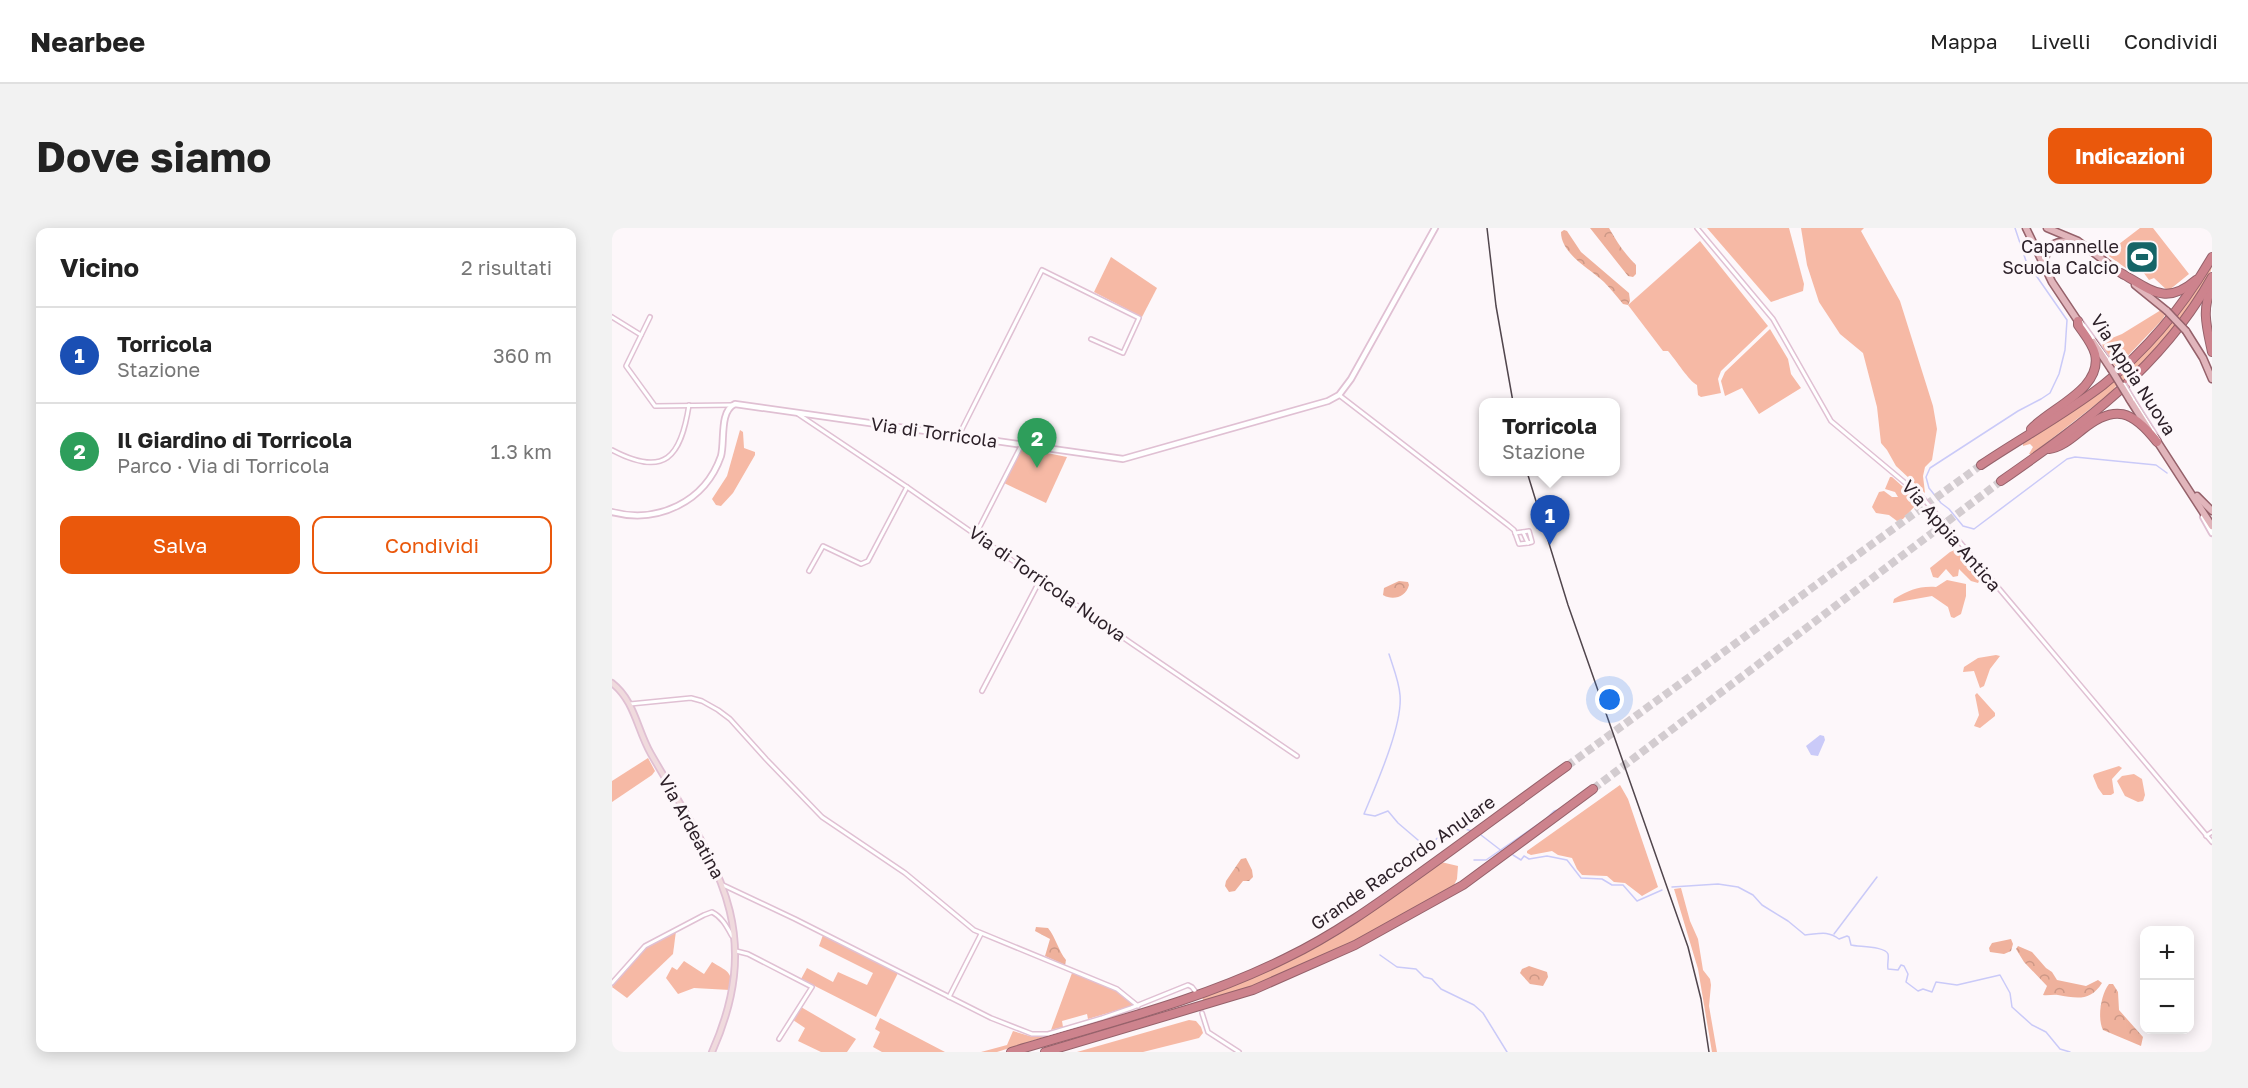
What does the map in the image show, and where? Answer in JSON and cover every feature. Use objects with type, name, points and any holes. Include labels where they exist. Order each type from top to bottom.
[{"type":"highway","points":[[1981,465],[2090,394],[2128,364],[2168,322],[2202,275],[2212,257]]},
{"type":"highway","points":[[2121,273],[2155,291],[2168,294],[2184,290],[2202,275]]},
{"type":"highway","points":[[2001,481],[2045,450],[2121,389],[2160,352],[2184,321],[2212,277]]},
{"type":"highway","points":[[2212,287],[2206,299],[2204,311],[2212,352]]},
{"type":"highway","points":[[2030,433],[2041,419],[2083,388],[2093,374],[2094,351],[2078,325],[2078,321]]},
{"type":"highway","points":[[2045,450],[2060,446],[2095,421],[2107,414],[2116,413],[2139,421],[2157,442]]},
{"type":"highway","name":"Grande Raccordo Anulare","points":[[1011,1052],[1195,996],[1287,958],[1338,930],[1379,902],[1567,766]]},
{"type":"highway","name":"Grande Raccordo Anulare","points":[[1045,1052],[1253,990],[1355,945],[1463,885],[1593,789]]},
{"type":"main road","name":"Via Appia Nuova","points":[[2026,228],[2048,275],[2112,368],[2212,526]]},
{"type":"main road","points":[[2047,228],[2071,237],[2087,248],[2167,311],[2186,331],[2203,358],[2212,379]]},
{"type":"main road","points":[[2048,275],[2045,258],[2053,244],[2066,241],[2087,248]]},
{"type":"main road","points":[[2174,467],[2201,502],[2212,511]]},
{"type":"main road","name":"Via Ardeatina","points":[[612,683],[623,693],[630,704],[643,739],[706,848],[723,885],[735,940],[735,975],[723,1026],[712,1052]]},
{"type":"street","points":[[1435,228],[1384,323],[1352,379],[1339,396],[1508,525],[1515,533],[1519,544],[1532,542],[1529,531],[1515,533]]},
{"type":"street","name":"Via Appia Antica","points":[[1697,228],[1773,319],[1831,421],[1916,490],[2212,843]]},
{"type":"street","points":[[958,436],[1042,270],[1140,318],[1123,353],[1091,339]]},
{"type":"street","name":"Via Appia Nuova","points":[[2071,310],[2098,343],[2112,368]]},
{"type":"street","points":[[612,317],[641,335]]},
{"type":"street","points":[[612,512],[631,516],[652,516],[698,492],[715,469],[721,454],[726,416],[732,405],[655,406],[627,370],[627,363],[650,317]]},
{"type":"street","name":"Via di Torricola","points":[[732,405],[742,404],[1021,446],[1126,459],[1339,396]]},
{"type":"street","name":"Via Appia Nuova","points":[[2132,399],[2154,430],[2168,457]]},
{"type":"street","points":[[612,450],[644,462],[662,461],[670,457],[676,451],[684,434],[689,405]]},
{"type":"street","name":"Via di Torricola Nuova","points":[[796,413],[976,534],[1297,756]]},
{"type":"street","points":[[976,534],[1021,446]]},
{"type":"street","points":[[809,571],[823,546],[861,564],[868,561],[907,487]]},
{"type":"street","points":[[2196,501],[2212,533]]},
{"type":"street","points":[[982,691],[1040,580]]},
{"type":"street","points":[[630,704],[691,698],[702,701],[723,713],[822,817],[905,873],[981,934],[1117,989],[1138,1006]]},
{"type":"street","points":[[2206,836],[2212,832]]},
{"type":"street","points":[[723,885],[999,1022],[1029,1033],[1040,1035],[1059,1031],[1138,1006],[1188,985],[1195,991]]},
{"type":"street","points":[[612,983],[645,946],[710,912],[716,914],[735,940]]},
{"type":"street","points":[[949,997],[981,934]]},
{"type":"street","points":[[736,951],[748,954],[812,987],[779,1039]]},
{"type":"street","points":[[1198,999],[1200,1006]]},
{"type":"street","points":[[1202,1013],[1208,1032],[1239,1052]]},
{"type":"shaded area","points":[[1707,228],[1789,228],[1804,284],[1803,291],[1771,302]]},
{"type":"shaded area","points":[[1801,228],[1864,228],[1861,231],[1900,301],[1933,406],[1937,429],[1932,460],[1925,467],[1923,476],[1925,493],[1896,466],[1881,443],[1877,407],[1863,353],[1840,334],[1819,302],[1807,265]]},
{"type":"shaded area","name":"Capannelle Scuola Calcio","points":[[2140,228],[2153,228],[2189,274],[2168,291],[2154,278],[2149,280],[2138,265],[2130,271],[2106,254]]},
{"type":"shaded area","points":[[1700,241],[1768,326],[1721,371],[1718,379],[1721,393],[1701,397],[1698,395],[1697,385],[1686,375],[1668,351],[1663,351],[1628,305]]},
{"type":"shaded area","points":[[1111,257],[1157,288],[1142,317],[1094,292]]},
{"type":"shaded area","points":[[2212,264],[2209,276],[2188,311],[2140,365],[2113,391],[2032,454],[2029,454],[2033,447],[2030,444],[2023,446],[2023,441],[2122,375],[2180,312]]},
{"type":"shaded area","points":[[2161,310],[2165,315],[2162,320],[2120,364],[2115,366],[2103,348],[2102,342],[2122,334]]},
{"type":"shaded area","points":[[1770,329],[1788,359],[1791,374],[1801,388],[1759,414],[1742,388],[1725,396],[1721,381],[1725,372]]},
{"type":"shaded area","points":[[740,430],[743,432],[744,448],[755,452],[755,455],[733,493],[721,506],[716,505],[712,499],[727,476]]},
{"type":"shaded area","points":[[1022,448],[1067,457],[1046,503],[1004,483]]},
{"type":"shaded area","points":[[1890,477],[1911,494],[1915,506],[1903,519],[1897,521],[1889,515],[1876,513],[1872,507],[1879,492],[1884,491],[1892,497],[1898,497],[1895,492],[1885,489]]},
{"type":"shaded area","points":[[1957,549],[1982,576],[1978,583],[1971,581],[1959,569],[1958,576],[1953,577],[1946,569],[1938,578],[1933,577],[1930,568]]},
{"type":"shaded area","points":[[1947,580],[1966,584],[1966,596],[1961,614],[1954,618],[1951,617],[1948,607],[1932,596],[1893,603],[1894,599],[1910,591],[1924,587],[1936,587]]},
{"type":"shaded area","points":[[2000,656],[1990,669],[1984,686],[1980,688],[1974,671],[1963,672],[1964,667],[1978,658]]},
{"type":"shaded area","points":[[1977,693],[1995,713],[1995,716],[1980,728],[1974,726],[1979,715],[1975,695]]},
{"type":"shaded area","points":[[648,758],[655,771],[652,775],[612,802],[612,781]]},
{"type":"shaded area","points":[[2119,766],[2122,768],[2112,779],[2114,793],[2103,795],[2098,788],[2094,774]]},
{"type":"shaded area","points":[[2134,774],[2142,779],[2145,795],[2143,801],[2138,802],[2125,796],[2117,781],[2122,776]]},
{"type":"shaded area","points":[[1620,785],[1628,799],[1658,887],[1642,896],[1625,883],[1614,882],[1607,876],[1582,875],[1572,858],[1552,851],[1531,855],[1527,853],[1527,851]]},
{"type":"shaded area","points":[[1441,862],[1458,866],[1457,879],[1453,887],[1358,941],[1262,984],[1204,1003],[1202,997],[1254,977]]},
{"type":"shaded area","points":[[1681,888],[1690,921],[1698,939],[1703,970],[1710,979],[1709,1006],[1717,1052],[1712,1052],[1698,969],[1674,889]]},
{"type":"shaded area","points":[[676,931],[673,954],[627,998],[612,987],[644,948]]},
{"type":"shaded area","points":[[823,935],[898,973],[876,1017],[801,979],[807,968],[833,982],[838,972],[867,985],[873,973],[819,946]]},
{"type":"shaded area","points":[[684,961],[704,974],[712,962],[728,972],[731,979],[730,990],[694,988],[678,994],[666,978],[672,967],[677,970]]},
{"type":"shaded area","points":[[1072,973],[1117,990],[1135,1005],[1088,1019],[1087,1014],[1062,1021],[1063,1027],[1051,1030]]},
{"type":"shaded area","points":[[801,1007],[856,1039],[847,1052],[821,1052],[798,1041],[805,1028],[793,1020]]},
{"type":"shaded area","points":[[880,1018],[945,1052],[882,1052],[873,1047],[880,1032],[875,1029]]},
{"type":"shaded area","points":[[1189,1020],[1196,1021],[1201,1027],[1203,1033],[1199,1038],[1143,1052],[1077,1052]]},
{"type":"shaded area","points":[[1013,1031],[1033,1037],[1044,1037],[997,1052],[981,1052],[1007,1045]]},
{"type":"green space","points":[[1590,228],[1609,228],[1636,265],[1636,274],[1633,277],[1628,276]]},
{"type":"green space","points":[[1564,230],[1581,252],[1629,293],[1628,305],[1623,304],[1604,282],[1571,254],[1562,240],[1561,232]]},
{"type":"green space","points":[[1399,581],[1408,582],[1409,585],[1402,595],[1395,598],[1383,595],[1384,588]]},
{"type":"green space","points":[[1246,858],[1253,877],[1249,881],[1243,881],[1235,891],[1229,892],[1225,886],[1226,881],[1241,859]]},
{"type":"green space","points":[[1036,927],[1048,928],[1066,960],[1065,965],[1045,956],[1050,939],[1035,931]]},
{"type":"green space","points":[[2011,939],[2013,944],[2011,951],[2004,954],[1990,952],[1989,948],[1992,943]]},
{"type":"green space","points":[[2018,946],[2032,952],[2057,980],[2086,986],[2098,980],[2102,983],[2088,996],[2043,995],[2047,986],[2024,962],[2016,949]]},
{"type":"green space","points":[[1529,966],[1547,972],[1548,977],[1543,986],[1530,984],[1520,973],[1522,969]]},
{"type":"green space","points":[[2109,984],[2113,984],[2118,992],[2119,1010],[2143,1037],[2141,1046],[2103,1030],[2100,1019],[2104,994]]},
{"type":"water","points":[[1820,735],[1824,736],[1825,740],[1818,756],[1811,755],[1806,746]]},
{"type":"waterway","points":[[2015,228],[2026,261],[2067,320],[2065,350],[2059,374],[2050,393],[1930,468],[1926,477],[1929,488],[1963,526],[1974,529],[2067,459],[2075,457],[2156,465],[2167,473]]},
{"type":"waterway","points":[[1389,654],[1398,685],[1400,708],[1388,755],[1364,814],[1375,816],[1388,811],[1398,823],[1425,846],[1429,846],[1453,828],[1472,831]]},
{"type":"waterway","points":[[1474,860],[1486,860],[1558,810]]},
{"type":"waterway","points":[[1481,835],[1503,852]]},
{"type":"waterway","points":[[1513,855],[1521,860],[1524,856],[1529,859],[1547,856],[1567,860],[1581,878],[1602,879],[1612,885],[1623,885],[1637,901],[1662,890]]},
{"type":"waterway","points":[[1834,934],[1877,877]]},
{"type":"waterway","points":[[1672,887],[1718,884],[1738,887],[1753,895],[1762,905],[1805,935],[1819,933],[1839,939],[1847,936],[1851,945],[1886,951],[1888,969],[1898,970],[1901,965],[1904,966],[1908,974],[1906,982],[1918,991],[1923,989],[1932,992],[1936,982],[1957,985],[2000,975],[2010,993],[2012,1007],[2032,1025],[2046,1032],[2060,1049],[2070,1052]]},
{"type":"waterway","points":[[1380,955],[1397,967],[1416,969],[1424,977],[1432,979],[1441,989],[1474,1005],[1483,1013],[1507,1052]]},
{"type":"tunnel","points":[[1567,766],[1981,465]]},
{"type":"tunnel","points":[[1593,789],[2001,481]]},
{"type":"railway","points":[[1487,228],[1496,306],[1512,398]]},
{"type":"railway","points":[[1528,476],[1568,605],[1688,947],[1701,999],[1709,1052]]},
{"type":"place","name":"Capannelle Scuola Calcio","points":[[2142,257]]},
{"type":"place","name":"Il Giardino di Torricola","points":[[1037,468]]},
{"type":"place","name":"Torricola","points":[[1550,545]]}]
